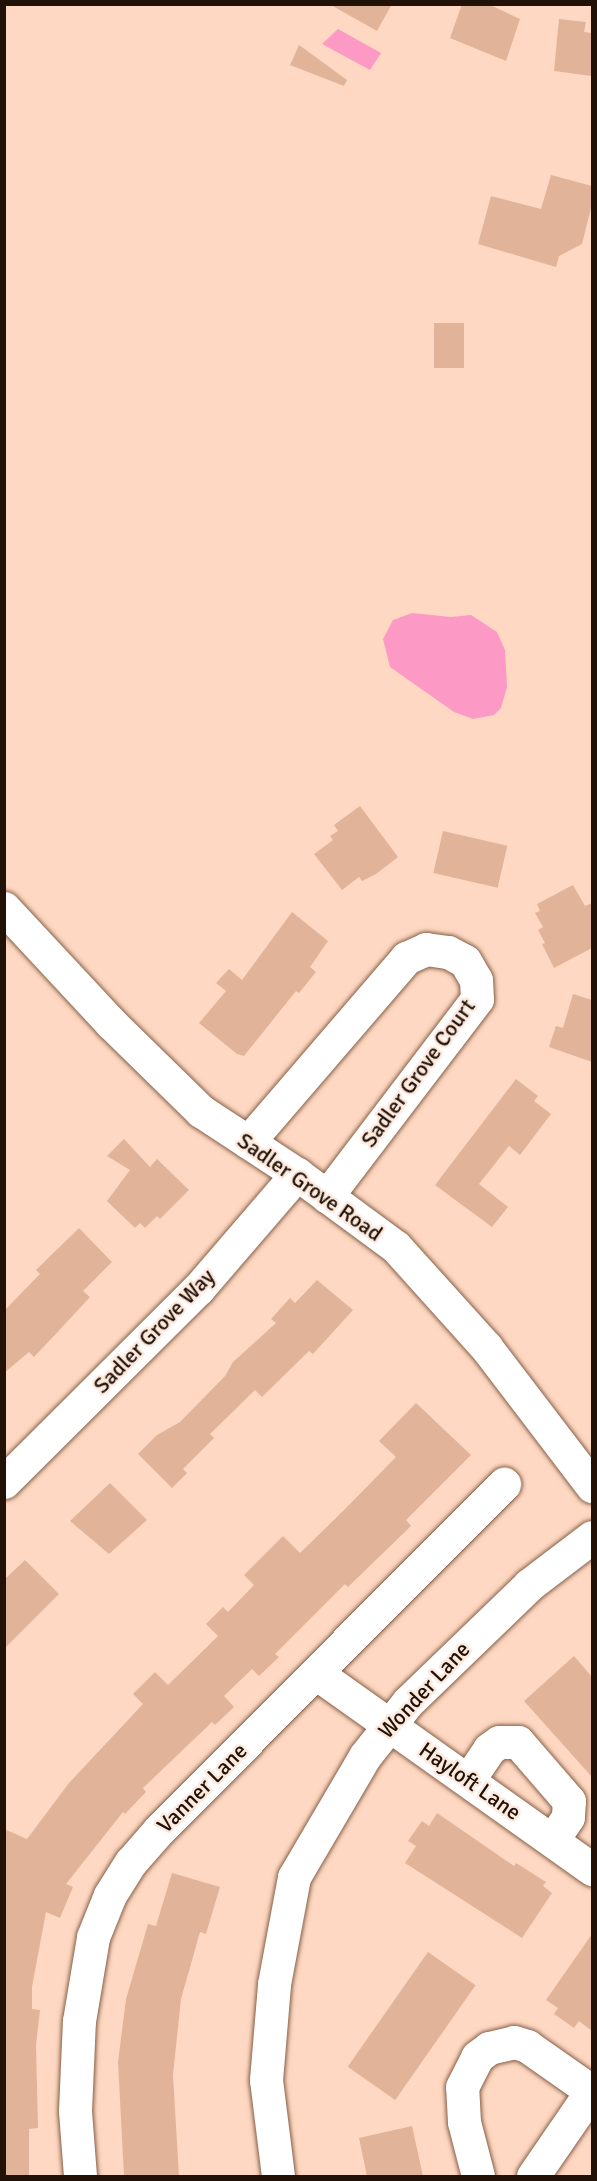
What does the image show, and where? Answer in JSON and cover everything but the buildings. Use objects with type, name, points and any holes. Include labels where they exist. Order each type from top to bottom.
[{"type":"street","name":"Sadler Grove Road","points":[[4,908],[111,1023],[193,1103],[248,1143],[297,1174],[396,1247],[439,1293],[537,1410],[592,1486]]},
{"type":"street","name":"Sadler Grove Court","points":[[248,1143],[406,958],[426,949],[448,952],[465,961],[476,980],[477,999],[327,1196]]},
{"type":"street","name":"Sadler Grove Way","points":[[4,1482],[198,1289],[297,1174]]},
{"type":"street","name":"Vanner Lane","points":[[80,2176],[75,2110],[79,2020],[93,1936],[110,1895],[131,1862],[159,1830],[504,1484]]},
{"type":"street","name":"Wonder Lane","points":[[278,2176],[266,2080],[274,1984],[294,1876],[365,1756],[388,1724],[485,1625],[592,1537]]},
{"type":"street","name":"Hayloft Lane","points":[[316,1673],[469,1779],[592,1869]]},
{"type":"street","points":[[469,1779],[489,1749],[499,1742],[518,1742],[569,1801],[568,1817],[553,1839]]},
{"type":"street","points":[[478,2176],[464,2122],[462,2087],[477,2057],[489,2048],[514,2042],[527,2046],[592,2090],[533,2176]]},
{"type":"shaded area","points":[[338,29],[381,53],[370,70],[322,44]]},
{"type":"shaded area","points":[[412,613],[451,617],[471,615],[497,632],[505,650],[507,687],[501,708],[494,715],[473,719],[454,712],[390,667],[383,639],[393,620]]}]
